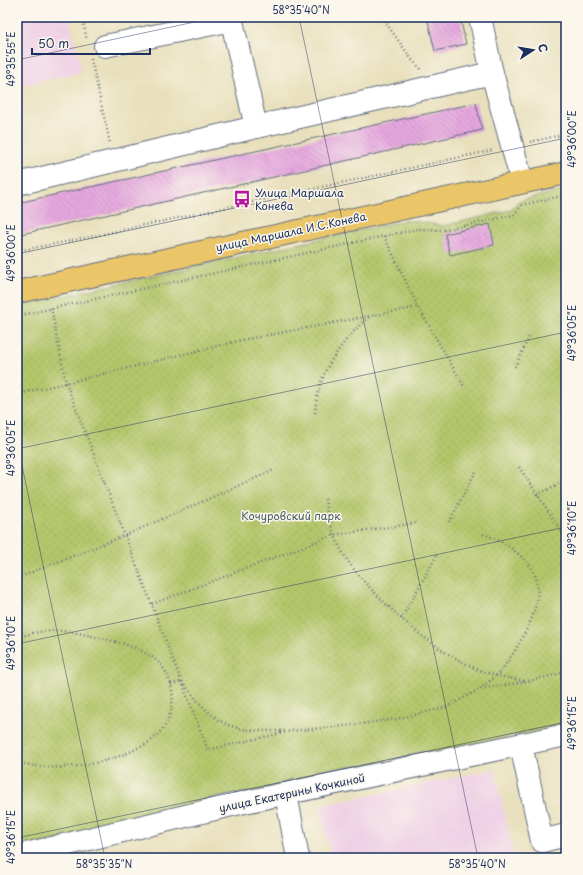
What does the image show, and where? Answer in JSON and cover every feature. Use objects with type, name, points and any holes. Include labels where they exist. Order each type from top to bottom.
[{"type":"main road","name":"улица Маршала И.С.Конева","points":[[17,292],[566,173]]},
{"type":"street","points":[[480,17],[492,73],[522,182]]},
{"type":"street","points":[[95,49],[231,19],[256,127]]},
{"type":"street","points":[[17,184],[492,73]]},
{"type":"street","name":"улица Екатерины Кочкиной","points":[[21,858],[26,854],[286,794],[566,735]]},
{"type":"street","points":[[521,745],[542,841],[566,835]]},
{"type":"street","points":[[286,794],[298,858]]},
{"type":"path","points":[[82,17],[95,49],[114,161]]},
{"type":"path","points":[[382,17],[412,60],[438,85]]},
{"type":"path","points":[[17,251],[89,237],[566,134]]},
{"type":"path","points":[[17,316],[417,229],[444,230],[514,215],[522,205],[566,195]]},
{"type":"path","points":[[384,236],[418,307],[465,388]]},
{"type":"path","points":[[17,394],[242,340],[418,307]]},
{"type":"path","points":[[51,308],[66,383],[208,750],[291,731]]},
{"type":"path","points":[[315,413],[316,400],[324,372],[331,360],[358,326],[370,316]]},
{"type":"path","points":[[515,367],[530,335]]},
{"type":"path","points":[[519,468],[566,538]]},
{"type":"path","points":[[17,578],[126,535],[274,470]]},
{"type":"path","points":[[449,522],[476,471]]},
{"type":"path","points":[[537,495],[566,480]]},
{"type":"path","points":[[324,499],[328,518],[334,535],[353,568],[402,619],[450,656],[496,676],[529,681]]},
{"type":"path","points":[[152,604],[334,535],[416,523]]},
{"type":"path","points":[[182,681],[202,705],[224,723],[237,728],[251,730],[291,731],[344,726],[397,718],[447,707],[480,689],[496,676],[514,653],[528,628],[533,617],[536,604],[538,590],[536,578],[531,567],[511,548],[495,538],[480,533]]},
{"type":"path","points":[[402,619],[438,553]]},
{"type":"path","points":[[17,638],[39,632],[54,630],[66,631],[110,640],[142,651],[152,657],[164,669],[171,684],[173,696],[173,706],[170,715],[160,732],[145,744],[117,757],[79,766],[36,766],[17,762]]},
{"type":"path","points":[[480,689],[529,681],[566,672]]},
{"type":"path","points":[[171,684],[182,681]]},
{"type":"shaded area","points":[[17,17],[69,17],[82,72],[17,86]]},
{"type":"shaded area","points":[[495,769],[514,858],[331,858],[320,806]]},
{"type":"green space","name":"Кочуровский парк","points":[[566,190],[566,724],[17,850],[17,306],[406,220],[443,226],[511,210],[518,201]]},
{"type":"building","points":[[427,17],[460,17],[466,44],[435,51]]},
{"type":"building","points":[[476,103],[482,130],[17,235],[17,203]]},
{"type":"building","points":[[490,224],[494,245],[450,255],[445,234]]},
{"type":"place","name":"Улица Маршала Конева","points":[[242,199]]}]
